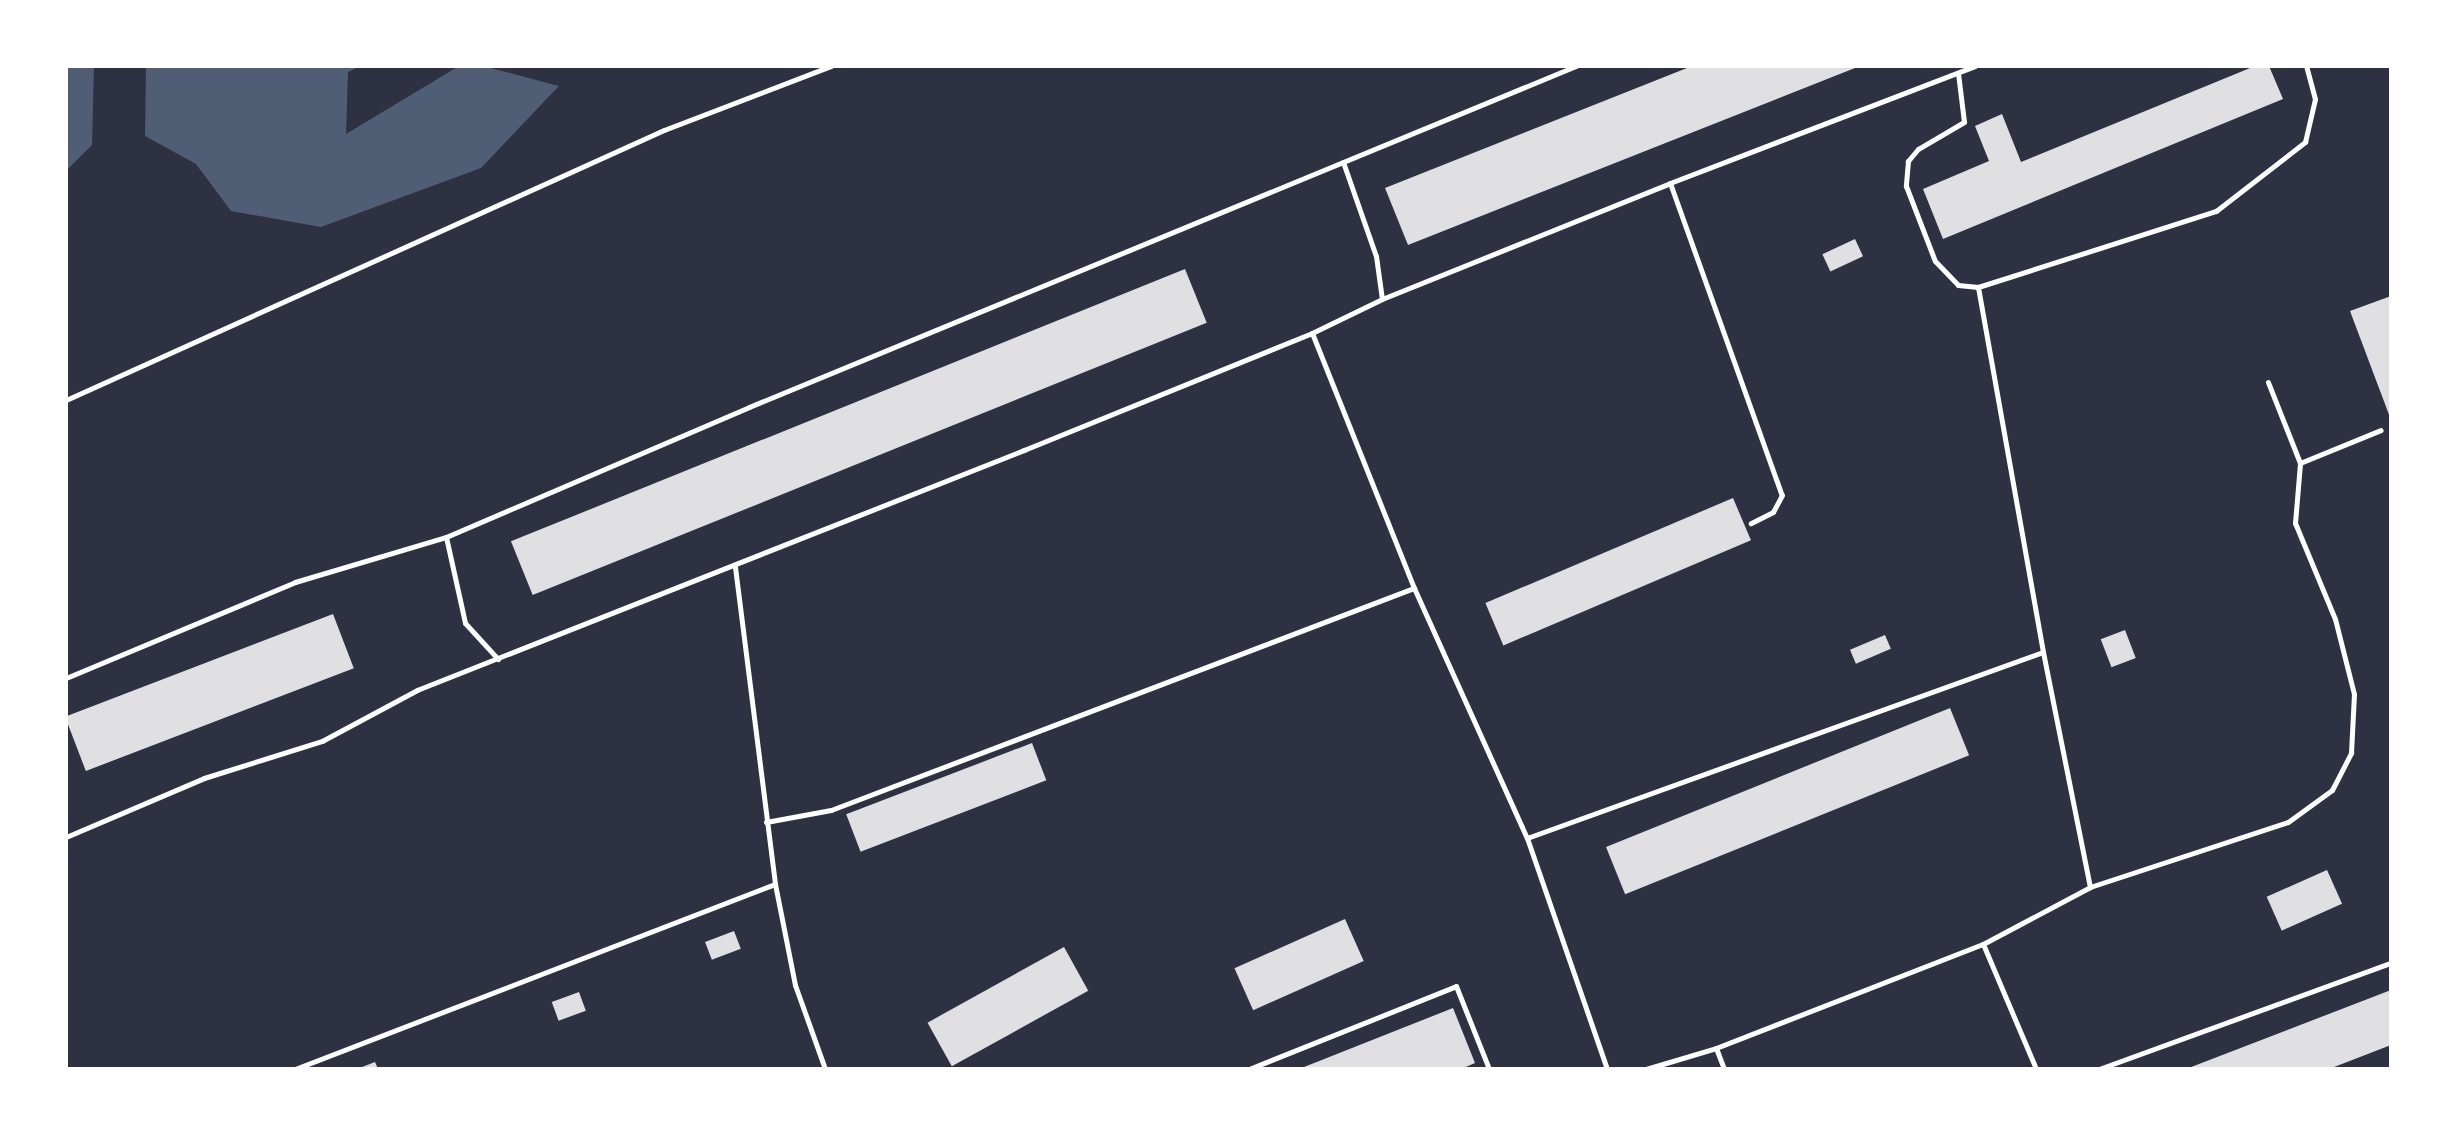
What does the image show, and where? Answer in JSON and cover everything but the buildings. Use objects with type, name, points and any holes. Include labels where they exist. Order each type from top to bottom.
[{"type":"lane","points":[[66,400],[664,130],[831,66]]},
{"type":"lane","points":[[66,678],[295,582],[446,537],[778,395],[1576,66]]},
{"type":"lane","points":[[66,837],[204,778],[322,741],[417,690],[735,567],[1312,333],[1382,299],[1670,183],[1975,66]]},
{"type":"lane","points":[[1958,73],[1964,122],[1918,149],[1908,161],[1906,186],[1935,261],[1958,285],[1978,287],[2216,211],[2305,142],[2315,99],[2306,66]]},
{"type":"lane","points":[[1343,162],[1376,256],[1382,299]]},
{"type":"lane","points":[[1670,183],[1782,495],[1773,512],[1751,523]]},
{"type":"lane","points":[[1978,287],[2043,652],[2090,887]]},
{"type":"lane","points":[[1312,333],[1414,588],[1527,838],[1607,1069]]},
{"type":"lane","points":[[1646,1069],[1716,1048],[1983,944],[2090,887],[2288,822],[2332,790],[2351,753],[2354,694],[2335,619],[2295,523],[2300,463],[2268,382]]},
{"type":"lane","points":[[2300,463],[2381,430]]},
{"type":"lane","points":[[446,537],[465,623],[498,659]]},
{"type":"lane","points":[[735,567],[775,884],[795,985],[825,1069]]},
{"type":"lane","points":[[766,822],[831,810],[1414,588]]},
{"type":"lane","points":[[1527,838],[2043,652]]},
{"type":"lane","points":[[295,1069],[775,884]]},
{"type":"lane","points":[[1983,944],[2036,1069]]},
{"type":"lane","points":[[2099,1069],[2391,963]]},
{"type":"lane","points":[[1249,1069],[1456,986],[1489,1069]]},
{"type":"lane","points":[[1716,1048],[1724,1069]]},
{"type":"water","points":[[66,66],[94,66],[92,145],[66,171]]},
{"type":"water","points":[[146,66],[360,66],[348,72],[346,134],[459,66],[483,66],[559,86],[481,168],[321,227],[231,211],[196,164],[145,136]]}]
